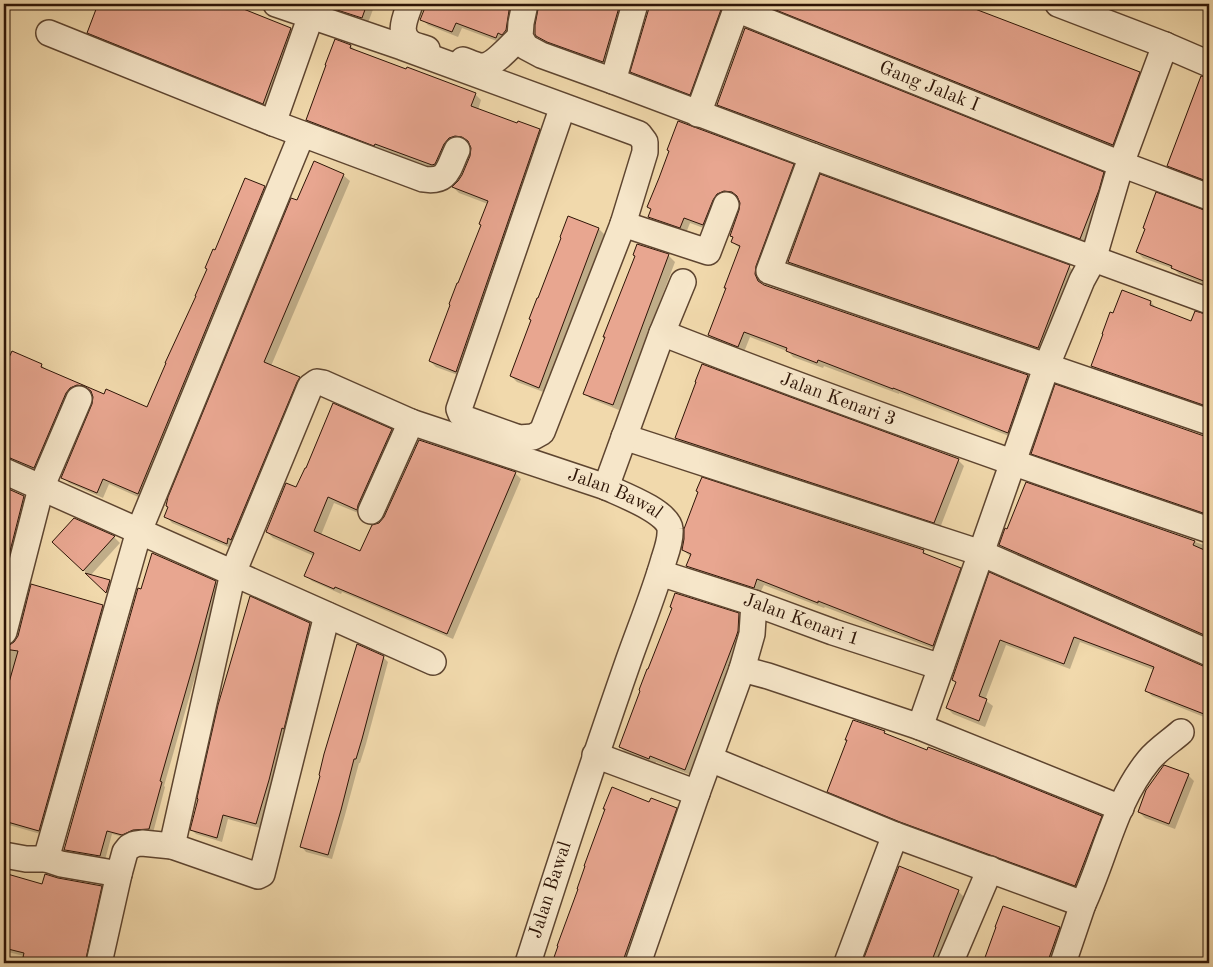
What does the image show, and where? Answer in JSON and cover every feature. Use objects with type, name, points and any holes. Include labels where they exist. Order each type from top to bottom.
[{"type":"street","points":[[276,4],[312,10],[402,47],[563,106],[639,134],[645,142],[646,152],[623,224],[542,432],[533,437],[519,438],[466,419],[459,409],[563,106]]},
{"type":"street","points":[[410,4],[402,28],[404,37],[410,43],[480,66],[488,66],[495,62],[520,37]]},
{"type":"street","points":[[525,4],[520,37],[526,46],[540,56],[613,81],[1093,260],[1209,301]]},
{"type":"street","points":[[613,81],[635,4]]},
{"type":"street","points":[[1058,4],[1166,45],[1209,64]]},
{"type":"street","name":"Gang Jalak I","points":[[698,114],[737,6],[1121,164],[1209,197]]},
{"type":"street","points":[[273,123],[312,10]]},
{"type":"street","points":[[49,33],[273,123],[423,179],[433,181],[440,179],[447,172],[457,150]]},
{"type":"street","points":[[920,727],[1047,365],[1082,280],[1093,260],[1121,164],[1166,45]]},
{"type":"street","points":[[46,858],[139,531],[302,134]]},
{"type":"street","points":[[812,156],[769,270],[1209,422]]},
{"type":"street","points":[[623,224],[708,252],[726,205]]},
{"type":"street","points":[[606,488],[662,333],[683,282]]},
{"type":"street","name":"Jalan Kenari 3","points":[[662,333],[794,384],[1013,463],[1209,530]]},
{"type":"street","name":"Jalan Bawal","points":[[233,573],[310,388],[317,382],[411,422],[632,498],[646,505],[668,521],[670,529],[669,541],[660,573],[595,755],[528,963]]},
{"type":"street","points":[[4,632],[41,488],[79,399]]},
{"type":"street","points":[[371,511],[411,422]]},
{"type":"street","points":[[624,437],[981,553],[1209,653]]},
{"type":"street","points":[[4,471],[433,662]]},
{"type":"street","points":[[172,846],[233,573]]},
{"type":"street","name":"Jalan Kenari 1","points":[[660,573],[941,667]]},
{"type":"street","points":[[638,963],[742,669],[752,634],[754,603]]},
{"type":"street","points":[[99,963],[118,878],[125,852],[129,847],[142,843],[172,846],[258,876],[262,874],[327,615]]},
{"type":"street","points":[[742,669],[920,727],[1121,808]]},
{"type":"street","points":[[1063,963],[1107,841],[1137,776],[1150,758],[1181,732]]},
{"type":"street","points":[[595,755],[697,793]]},
{"type":"street","points":[[710,759],[895,836],[1083,904]]},
{"type":"street","points":[[847,963],[895,836]]},
{"type":"street","points":[[4,855],[26,859],[46,858],[61,864],[118,878]]},
{"type":"street","points":[[950,963],[990,869]]},
{"type":"building","points":[[98,4],[231,4],[291,28],[263,104],[87,33]]},
{"type":"building","points":[[333,4],[367,4],[362,18],[331,8]]},
{"type":"building","points":[[424,4],[510,4],[506,30],[502,35],[498,33],[496,38],[456,23],[452,32],[420,20]]},
{"type":"building","points":[[539,4],[620,4],[603,62],[547,42],[536,36],[535,25]]},
{"type":"building","points":[[649,4],[723,4],[690,95],[630,72]]},
{"type":"building","points":[[761,4],[962,4],[1140,72],[1113,145]]},
{"type":"building","points":[[745,28],[1104,172],[1080,239],[717,105]]},
{"type":"building","points":[[335,39],[351,45],[350,48],[476,93],[471,106],[517,123],[518,121],[540,129],[456,372],[429,361],[457,283],[481,225],[479,224],[488,201],[452,187],[462,175],[470,156],[471,148],[468,141],[462,137],[455,136],[449,138],[444,144],[435,164],[432,165],[375,144],[374,146],[306,120]]},
{"type":"building","points":[[1201,76],[1209,78],[1209,182],[1167,166]]},
{"type":"building","points":[[678,121],[794,164],[756,266],[755,274],[758,281],[764,285],[1028,375],[1008,433],[818,360],[817,363],[786,351],[787,348],[744,332],[738,347],[708,335],[740,246],[731,242],[733,237],[730,236],[740,203],[737,196],[732,192],[724,191],[717,194],[703,225],[684,218],[680,228],[648,217],[651,209],[647,207],[669,151],[667,150]]},
{"type":"building","points":[[314,161],[344,174],[264,362],[300,377],[231,540],[228,538],[227,544],[164,517],[168,507],[166,506],[168,497],[291,198],[297,200]]},
{"type":"building","points":[[820,174],[1070,265],[1038,348],[788,262]]},
{"type":"building","points":[[245,178],[265,186],[138,494],[103,479],[97,493],[61,478],[92,404],[93,397],[91,391],[84,386],[77,385],[70,388],[66,393],[34,468],[4,457],[4,368],[12,351],[42,364],[41,367],[104,394],[106,389],[147,407]]},
{"type":"building","points":[[1156,192],[1209,211],[1209,286],[1205,284],[1206,282],[1171,268],[1172,266],[1136,252]]},
{"type":"building","points":[[568,216],[599,228],[539,388],[510,376],[531,320],[529,319]]},
{"type":"building","points":[[637,244],[669,254],[613,405],[583,394],[635,256],[633,255]]},
{"type":"building","points":[[1122,290],[1151,301],[1150,305],[1191,321],[1195,311],[1209,315],[1209,407],[1091,366],[1110,312],[1113,313]]},
{"type":"building","points":[[702,364],[959,459],[934,523],[675,438]]},
{"type":"building","points":[[1055,384],[1204,436],[1209,436],[1209,505],[1206,514],[1031,454]]},
{"type":"building","points":[[333,403],[392,429],[357,510],[328,497],[314,531],[360,551],[372,525],[379,523],[384,517],[419,440],[516,472],[447,634],[304,576],[314,553],[266,532],[286,483],[296,487],[306,468]]},
{"type":"building","points":[[702,477],[924,550],[923,553],[961,568],[933,646],[757,579],[754,588],[686,566],[691,554],[682,550],[684,529]]},
{"type":"building","points":[[1026,482],[1195,541],[1193,545],[1209,552],[1209,637],[999,545]]},
{"type":"building","points":[[4,487],[24,496],[8,559],[4,559]]},
{"type":"building","points":[[74,518],[115,536],[83,571],[52,542]]},
{"type":"building","points":[[152,553],[216,581],[160,781],[162,782],[149,829],[133,830],[122,835],[107,831],[100,856],[64,850],[138,588],[141,589]]},
{"type":"building","points":[[989,572],[1209,667],[1209,716],[1145,691],[1154,667],[1074,637],[1064,664],[1000,640],[979,696],[987,699],[979,721],[946,708],[956,682],[952,680]]},
{"type":"building","points":[[85,573],[110,580],[106,593]]},
{"type":"building","points":[[31,584],[103,605],[39,831],[4,821],[4,700],[18,651],[4,649],[4,646],[14,642],[18,636]]},
{"type":"building","points":[[675,593],[739,613],[736,637],[685,770],[650,756],[649,759],[619,747],[647,669],[672,608],[670,607]]},
{"type":"building","points":[[250,596],[310,623],[284,729],[282,728],[256,824],[223,815],[217,838],[190,830],[218,705]]},
{"type":"building","points":[[357,644],[384,656],[328,855],[300,847],[320,776],[324,754]]},
{"type":"building","points":[[853,720],[885,731],[884,733],[927,750],[928,747],[996,773],[1102,816],[1075,886],[900,822],[827,792]]},
{"type":"building","points":[[1164,765],[1189,774],[1169,824],[1138,812],[1146,790]]},
{"type":"building","points":[[612,787],[649,802],[651,798],[677,808],[624,958],[624,963],[552,963],[605,809],[603,809]]},
{"type":"building","points":[[899,866],[959,890],[931,963],[862,963]]},
{"type":"building","points":[[4,873],[42,884],[45,874],[102,886],[85,963],[44,963],[23,957],[24,953],[4,948]]},
{"type":"building","points":[[1003,906],[1060,927],[1049,963],[983,963]]}]
